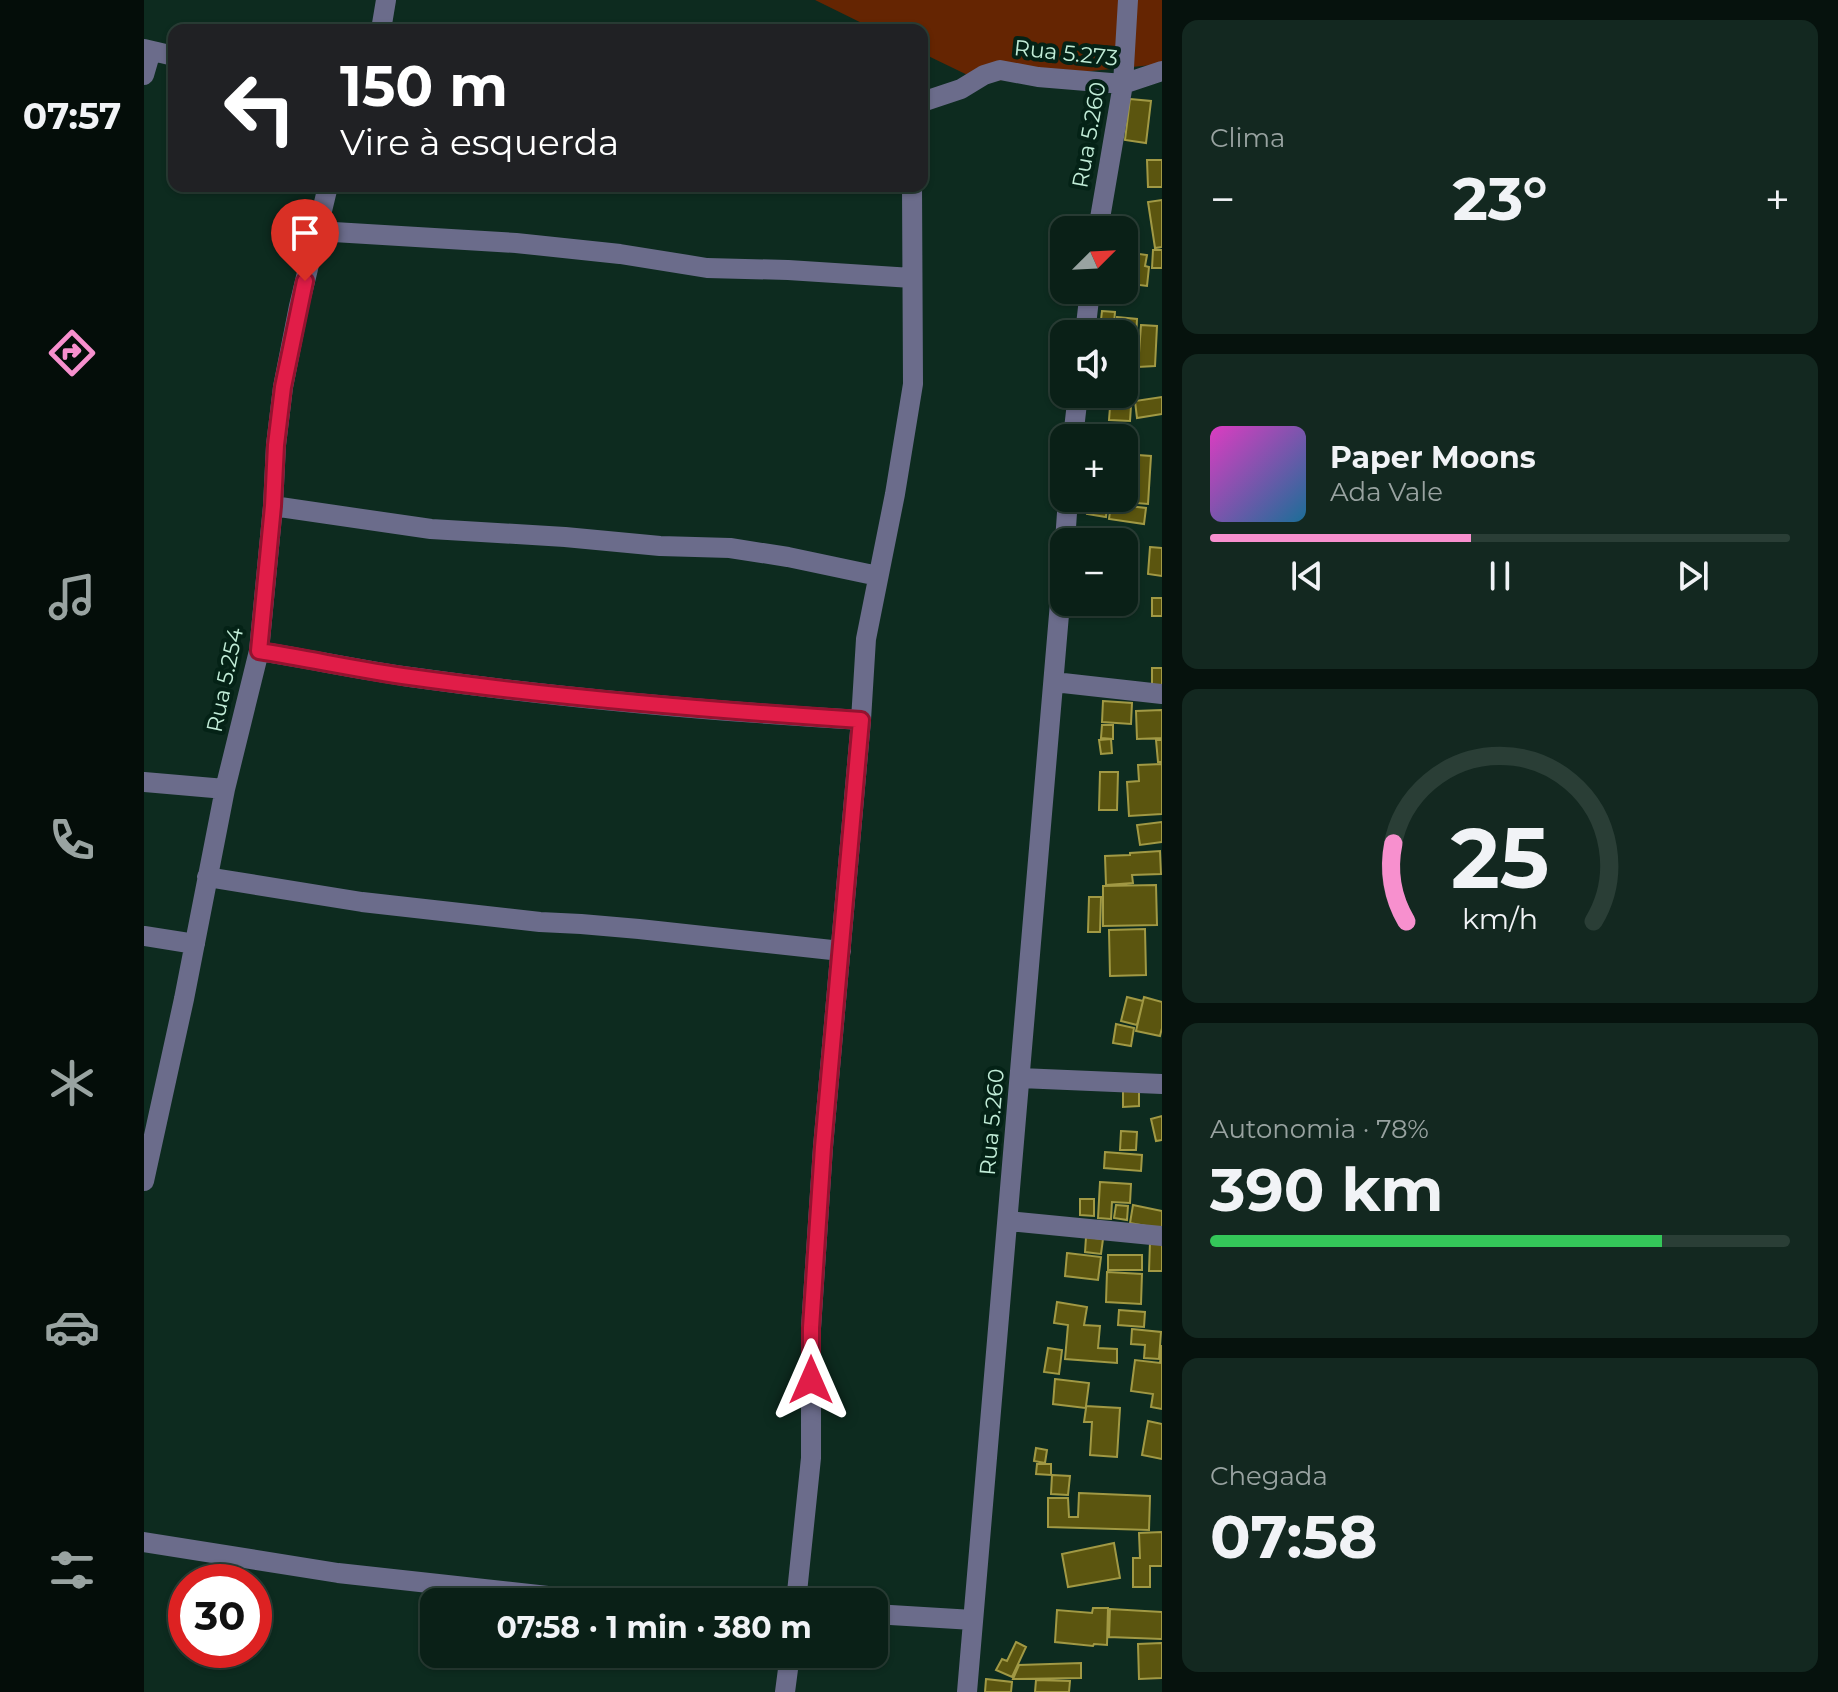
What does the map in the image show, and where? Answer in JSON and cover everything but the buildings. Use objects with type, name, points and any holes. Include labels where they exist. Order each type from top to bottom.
[{"type":"street","points":[[382,24],[386,0]]},
{"type":"street","name":"Rua 5.260","points":[[1100,216],[1123,84],[1128,0]]},
{"type":"street","points":[[144,75],[148,50],[168,55]]},
{"type":"street","name":"Rua 5.273","points":[[928,100],[961,89],[984,75],[1000,70],[1038,77],[1123,84],[1162,71]]},
{"type":"street","name":"Rua 5.254","points":[[144,1181],[225,789],[259,651],[283,387],[327,192]]},
{"type":"street","points":[[797,1588],[811,1458],[811,1328],[823,1147],[866,639],[913,384],[912,192]]},
{"type":"street","points":[[317,231],[516,243],[620,254],[707,268],[912,278]]},
{"type":"street","points":[[273,506],[431,529],[660,546],[730,548],[878,576]]},
{"type":"street","name":"Rua 5.260","points":[[967,1692],[1059,616]]},
{"type":"street","points":[[259,651],[408,677],[540,693],[728,712],[861,720]]},
{"type":"street","points":[[1054,682],[1162,694]]},
{"type":"street","points":[[144,782],[225,789]]},
{"type":"street","points":[[207,877],[362,902],[841,951]]},
{"type":"street","points":[[144,936],[195,944]]},
{"type":"street","points":[[1020,1078],[1162,1084]]},
{"type":"street","points":[[1008,1221],[1162,1236]]},
{"type":"street","points":[[144,1542],[338,1573],[475,1588]]},
{"type":"street","points":[[888,1615],[973,1620]]},
{"type":"street","points":[[785,1692],[788,1668]]},
{"type":"shaded area","points":[[815,0],[1162,0],[1162,64],[982,82],[928,56],[928,24],[864,24]]},
{"type":"route","points":[[305,281],[283,387],[259,651],[408,677],[540,693],[728,712],[861,720],[823,1147],[811,1328],[811,1380]]}]
